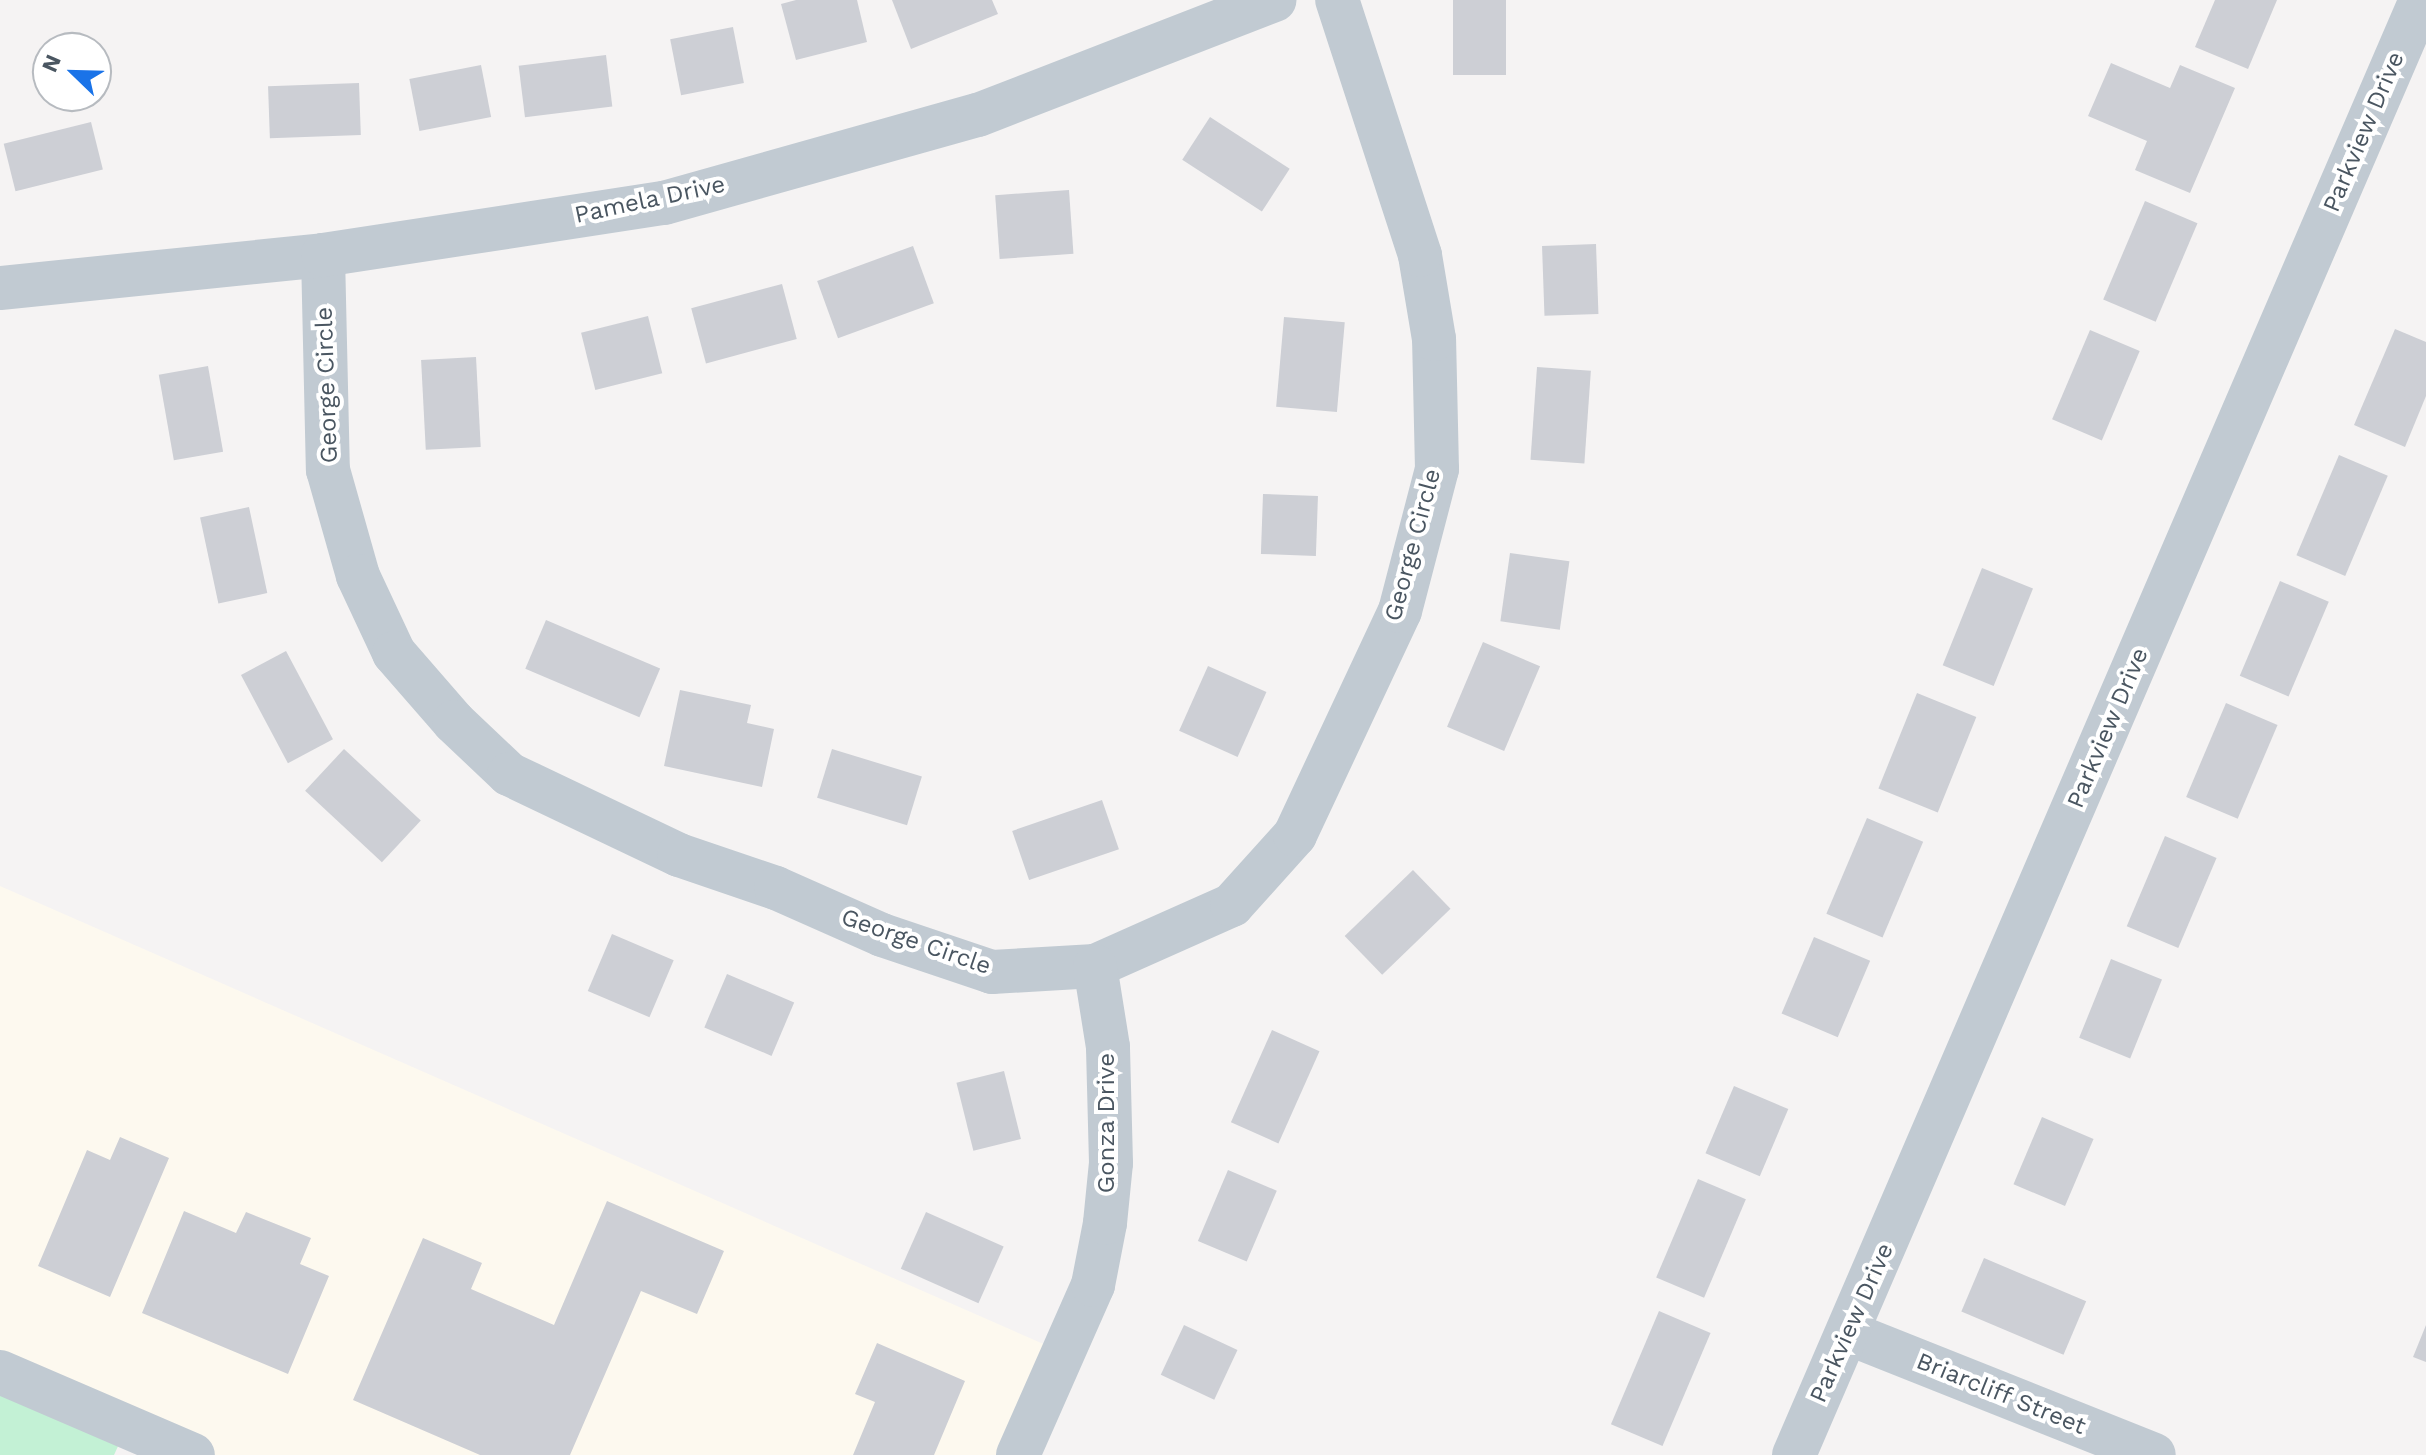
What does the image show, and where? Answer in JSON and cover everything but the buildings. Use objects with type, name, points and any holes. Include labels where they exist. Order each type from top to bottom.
[{"type":"street","name":"Pamela Drive","points":[[0,288],[323,255],[679,199],[978,115],[1274,0]]},
{"type":"street","name":"George Circle","points":[[323,255],[328,470],[358,576],[394,653],[454,722],[509,774],[679,855],[776,888],[882,935],[992,972],[1095,966],[1161,941],[1232,905],[1295,835],[1400,611],[1437,469],[1434,339],[1420,255],[1337,0]]},
{"type":"street","name":"Parkview Drive","points":[[1794,1455],[2421,0]]},
{"type":"street","name":"Gonza Drive","points":[[1018,1455],[1093,1285],[1105,1223],[1111,1163],[1108,1047],[1095,966]]},
{"type":"street","name":"Briarcliff Street","points":[[1848,1333],[2154,1455]]},
{"type":"street","points":[[0,1372],[193,1455]]},
{"type":"shaded area","points":[[0,886],[1080,1360],[1038,1455],[175,1455],[0,1380]]},
{"type":"green space","points":[[0,1380],[124,1433],[114,1455],[0,1455]]}]
